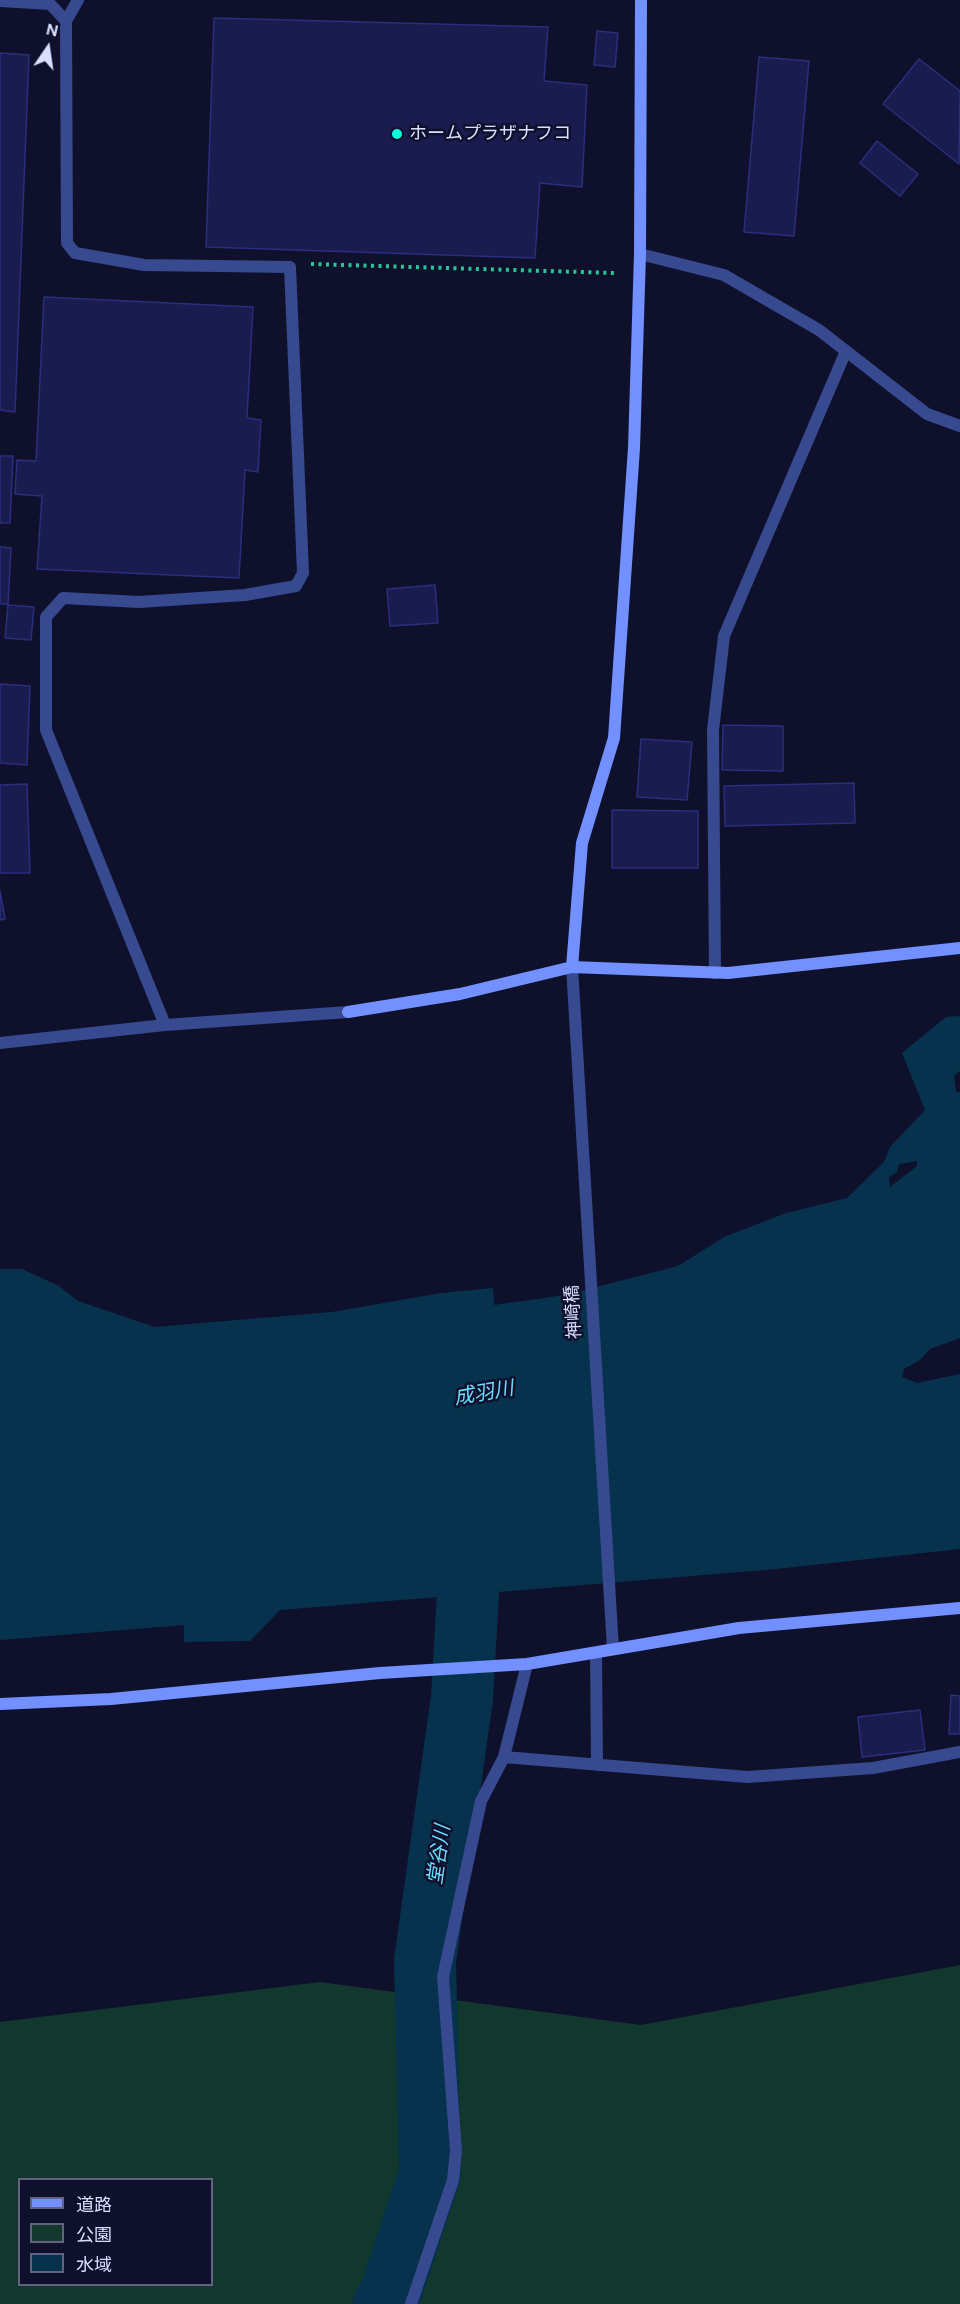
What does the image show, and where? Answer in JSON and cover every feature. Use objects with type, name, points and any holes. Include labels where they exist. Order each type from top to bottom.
[{"type":"street","points":[[78,0],[66,21],[67,243],[75,253],[144,265],[290,267],[303,573],[296,586],[245,595],[139,602],[63,598],[46,617],[45,730],[165,1025]]},
{"type":"street","points":[[572,968],[582,843],[614,738],[634,448],[640,273],[641,0]]},
{"type":"street","points":[[0,2],[50,4],[66,21]]},
{"type":"street","points":[[640,254],[724,275],[819,330],[927,414],[960,426]]},
{"type":"street","points":[[715,973],[713,730],[724,636],[846,351]]},
{"type":"street","points":[[0,1044],[165,1025],[348,1012],[460,994],[572,968],[715,973],[960,948]]},
{"type":"street","name":"神崎橋","points":[[572,968],[613,1649]]},
{"type":"street","points":[[0,1704],[111,1699],[380,1673],[527,1664],[739,1628],[960,1608]]},
{"type":"street","points":[[596,1654],[597,1766]]},
{"type":"street","points":[[411,2304],[453,2180],[456,2151],[443,1977],[481,1801],[504,1757],[527,1664]]},
{"type":"street","points":[[504,1757],[748,1777],[873,1768],[960,1752]]},
{"type":"path","points":[[290,267],[309,264],[640,273]]},
{"type":"green space","points":[[960,1965],[960,2304],[0,2304],[0,2022],[320,1982],[641,2025]]},
{"type":"water","name":"成羽川","points":[[960,1016],[960,1071],[954,1076],[956,1092],[960,1092],[960,1338],[930,1349],[920,1360],[904,1369],[902,1377],[917,1383],[960,1374],[960,1549],[776,1569],[280,1610],[250,1641],[184,1642],[184,1625],[0,1640],[0,1269],[22,1269],[59,1286],[78,1301],[155,1327],[332,1312],[441,1293],[493,1288],[494,1305],[565,1295],[678,1266],[724,1237],[786,1213],[847,1198],[884,1162],[890,1147],[925,1110],[902,1053],[946,1017]],"holes":[[[917,1161],[917,1166],[890,1187],[889,1177],[897,1172],[899,1164]]]},
{"type":"building","name":"ホームプラザナフコ","points":[[214,18],[548,27],[544,81],[587,85],[582,187],[540,183],[535,258],[206,247]]},
{"type":"building","points":[[597,31],[618,33],[615,67],[594,65]]},
{"type":"building","points":[[0,53],[29,55],[15,412],[0,410]]},
{"type":"building","points":[[759,57],[809,61],[794,236],[744,232]]},
{"type":"building","points":[[919,59],[960,91],[959,164],[883,104]]},
{"type":"building","points":[[877,141],[918,174],[900,196],[860,163]]},
{"type":"building","points":[[44,297],[253,307],[247,418],[261,420],[258,472],[245,470],[239,578],[37,569],[42,496],[15,494],[17,460],[36,461]]},
{"type":"building","points":[[0,456],[13,456],[10,523],[0,523]]},
{"type":"building","points":[[0,547],[11,548],[8,604],[0,604]]},
{"type":"building","points":[[435,585],[438,623],[390,626],[387,589]]},
{"type":"building","points":[[8,605],[34,607],[31,640],[5,638]]},
{"type":"building","points":[[0,684],[30,686],[27,765],[0,763]]},
{"type":"building","points":[[723,725],[783,726],[783,771],[722,770]]},
{"type":"building","points":[[641,739],[692,742],[687,800],[637,797]]},
{"type":"building","points":[[854,783],[855,823],[725,826],[724,786]]},
{"type":"building","points":[[27,784],[30,873],[0,873],[0,785]]},
{"type":"building","points":[[612,810],[698,811],[698,868],[612,868]]},
{"type":"building","points":[[0,891],[5,919],[0,920]]},
{"type":"building","points":[[951,1695],[960,1696],[960,1734],[949,1734]]},
{"type":"building","points":[[920,1710],[925,1750],[862,1757],[858,1717]]},
{"type":"waterway","name":"堂谷川","points":[[384,2304],[391,2292],[430,2173],[425,1961],[462,1698],[468,1593],[457,1510]]},
{"type":"place","name":"ホームプラザナフコ","points":[[397,134]]}]
